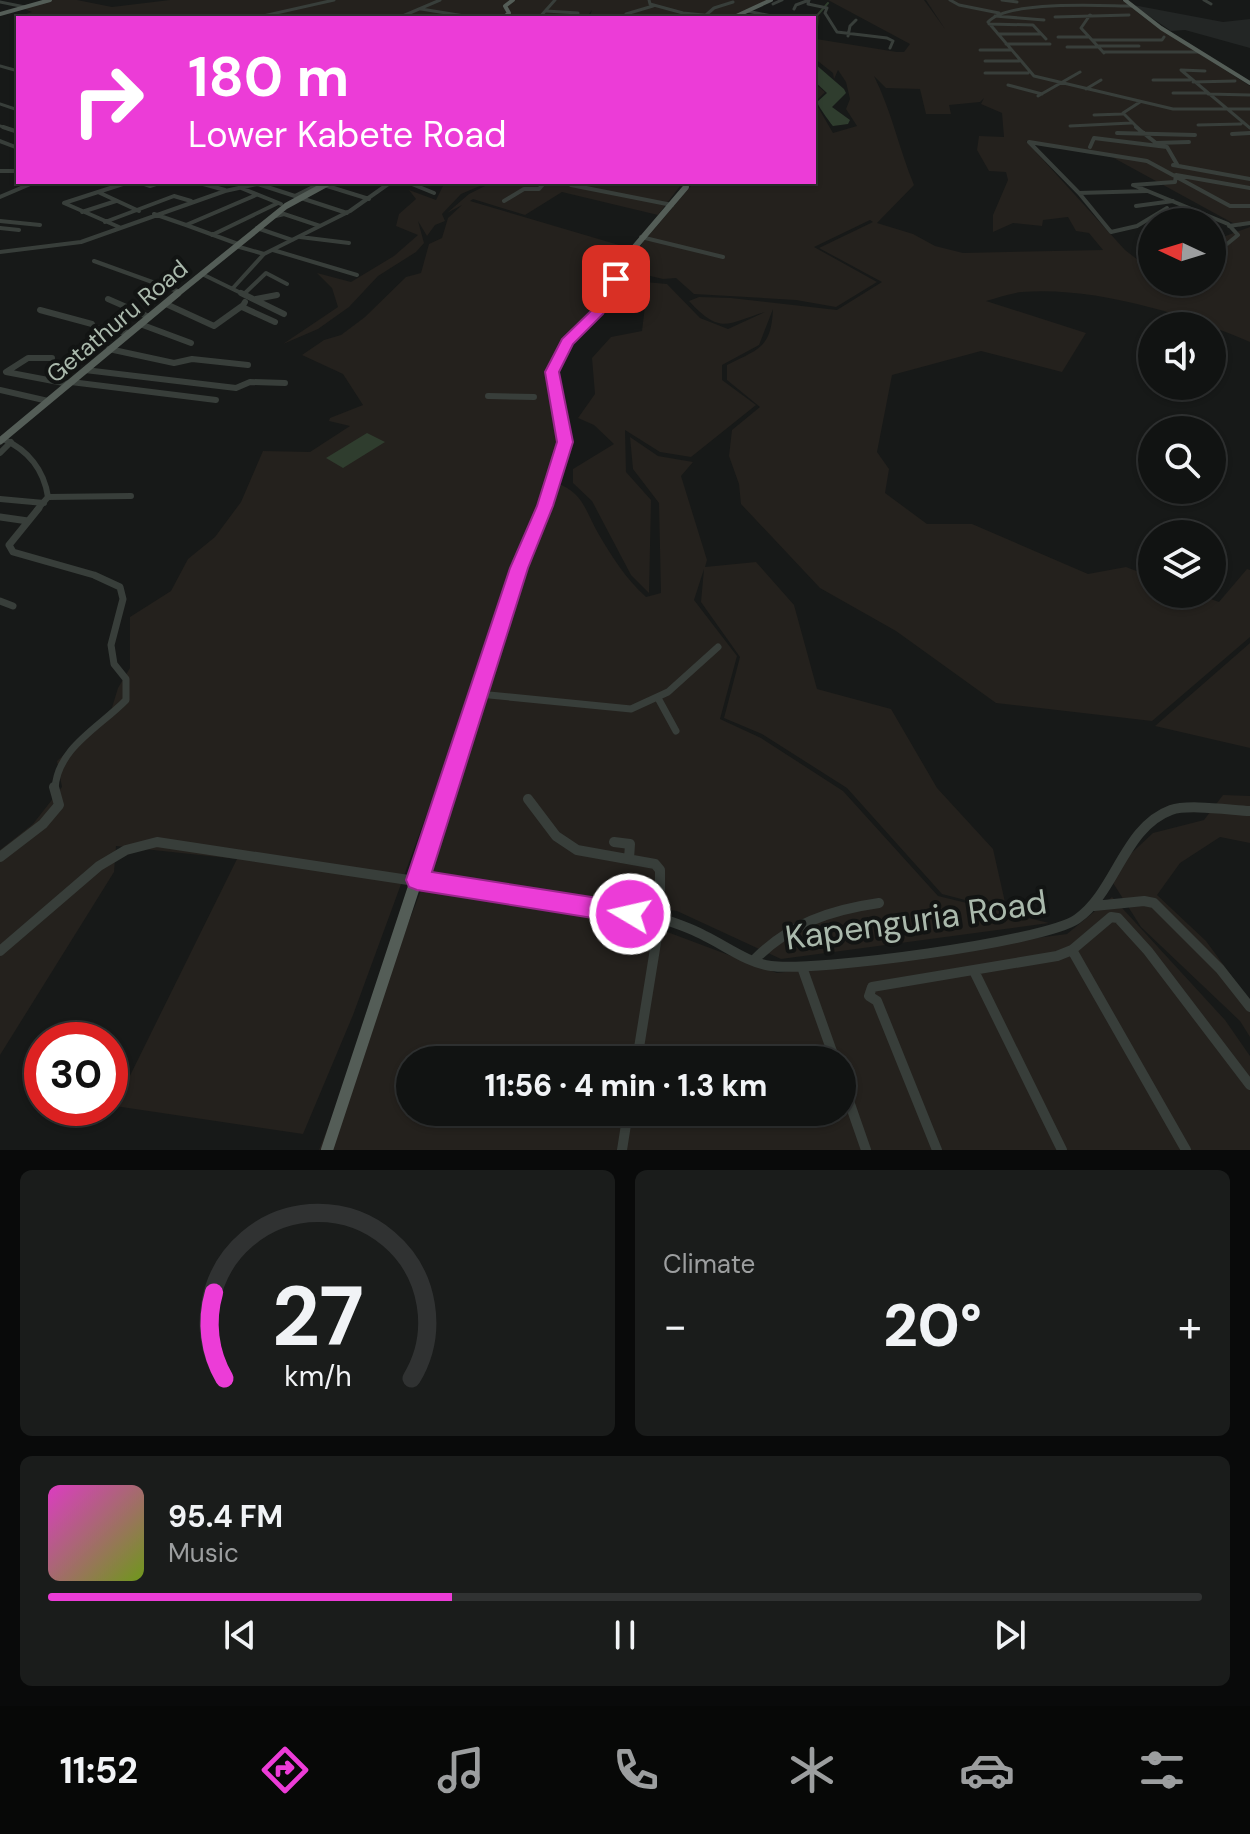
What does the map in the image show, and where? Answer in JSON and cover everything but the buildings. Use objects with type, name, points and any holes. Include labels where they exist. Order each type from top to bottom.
[{"type":"main road","points":[[0,14],[50,0]]},
{"type":"main road","points":[[505,16],[509,13],[505,6],[513,0]]},
{"type":"main road","points":[[1125,0],[1250,83]]},
{"type":"main road","points":[[737,16],[772,2]]},
{"type":"main road","name":"Getathuru Road","points":[[1,440],[282,205],[323,184]]},
{"type":"main road","points":[[327,1150],[565,442],[552,372],[567,342],[598,311],[641,237],[684,191],[685,184]]},
{"type":"street","points":[[35,0],[43,2]]},
{"type":"street","points":[[263,16],[334,0]]},
{"type":"street","points":[[403,16],[440,0]]},
{"type":"street","points":[[541,16],[555,0]]},
{"type":"street","points":[[649,0],[653,6]]},
{"type":"street","points":[[772,2],[782,0]]},
{"type":"street","points":[[794,9],[796,5],[809,0],[808,4],[823,7],[834,30],[848,35],[871,35],[891,40],[890,48]]},
{"type":"street","points":[[950,0],[959,5],[1000,12],[1042,14]]},
{"type":"street","points":[[1002,0],[1016,1],[1022,6]]},
{"type":"street","points":[[1077,0],[1091,13],[1081,28],[1103,52],[1199,52]]},
{"type":"street","points":[[1204,0],[1211,4]]},
{"type":"street","points":[[2,1],[25,7]]},
{"type":"street","points":[[706,15],[712,9],[733,2]]},
{"type":"street","points":[[626,14],[653,6],[715,16]]},
{"type":"street","points":[[1028,73],[989,24],[988,20],[993,16],[1022,6],[1133,6]]},
{"type":"street","points":[[398,8],[413,12]]},
{"type":"street","points":[[421,9],[465,16]]},
{"type":"street","points":[[546,11],[578,13],[577,16]]},
{"type":"street","points":[[747,11],[771,16]]},
{"type":"street","points":[[281,12],[290,16]]},
{"type":"street","points":[[993,16],[1044,20]]},
{"type":"street","points":[[1055,17],[1130,17]]},
{"type":"street","points":[[848,35],[850,26],[856,20]]},
{"type":"street","points":[[989,24],[1033,25],[1046,39]]},
{"type":"street","points":[[998,34],[1041,34]]},
{"type":"street","points":[[1058,37],[1164,38],[1174,43]]},
{"type":"street","points":[[1006,44],[1050,44]]},
{"type":"street","points":[[1067,47],[1139,46]]},
{"type":"street","points":[[1010,50],[984,56],[1019,61]]},
{"type":"street","points":[[1205,71],[1181,70],[1247,127]]},
{"type":"street","points":[[1008,85],[1040,95],[1080,72]]},
{"type":"street","points":[[985,73],[1028,73],[1178,110],[1250,109]]},
{"type":"street","points":[[1086,89],[1101,80]]},
{"type":"street","points":[[1153,80],[1235,81]]},
{"type":"street","points":[[1230,90],[1236,95]]},
{"type":"street","points":[[1173,93],[1250,95]]},
{"type":"street","points":[[1094,115],[1123,114],[1140,102]]},
{"type":"street","points":[[1123,114],[1156,143],[1189,142]]},
{"type":"street","points":[[1070,126],[1131,123]]},
{"type":"street","points":[[1198,125],[1247,127]]},
{"type":"street","points":[[1232,134],[1247,127]]},
{"type":"street","points":[[1117,133],[1195,135]]},
{"type":"street","points":[[1090,147],[1094,138],[1169,147],[1175,165],[1250,178]]},
{"type":"street","points":[[1138,225],[1111,232],[1079,193],[1029,142],[1147,161],[1230,206],[1250,206]]},
{"type":"street","points":[[1141,153],[1145,143]]},
{"type":"street","points":[[1176,175],[1250,188]]},
{"type":"street","points":[[1176,175],[1175,182],[1133,185],[1229,226],[1238,235],[1226,244]]},
{"type":"street","points":[[1243,175],[1250,178]]},
{"type":"street","points":[[0,197],[30,184]]},
{"type":"street","points":[[119,227],[64,203],[123,184]]},
{"type":"street","points":[[204,184],[225,191]]},
{"type":"street","points":[[0,252],[72,244],[191,201],[258,184],[347,213]]},
{"type":"street","points":[[323,184],[369,199]]},
{"type":"street","points":[[233,288],[264,254],[347,213],[388,184]]},
{"type":"street","points":[[412,184],[434,193]]},
{"type":"street","points":[[504,201],[524,189],[539,189],[543,184]]},
{"type":"street","points":[[571,185],[672,205]]},
{"type":"street","points":[[0,187],[11,192]]},
{"type":"street","points":[[239,187],[282,205]]},
{"type":"street","points":[[1079,193],[1147,191]]},
{"type":"street","points":[[98,192],[137,210],[264,254]]},
{"type":"street","points":[[186,225],[256,195]]},
{"type":"street","points":[[105,222],[174,196],[191,201]]},
{"type":"street","points":[[82,212],[116,201]]},
{"type":"street","points":[[1136,206],[1175,201]]},
{"type":"street","points":[[211,235],[282,205]]},
{"type":"street","points":[[270,218],[284,214],[320,226]]},
{"type":"street","points":[[0,221],[40,225]]},
{"type":"street","points":[[239,222],[295,238],[349,243]]},
{"type":"street","points":[[1229,226],[1250,223]]},
{"type":"street","points":[[0,228],[19,230]]},
{"type":"street","points":[[641,237],[723,257]]},
{"type":"street","points":[[651,246],[660,241]]},
{"type":"street","points":[[273,250],[357,275]]},
{"type":"street","points":[[94,261],[180,292]]},
{"type":"street","points":[[166,304],[214,326],[242,306],[266,273],[287,284]]},
{"type":"street","points":[[202,274],[284,314]]},
{"type":"street","points":[[249,297],[277,295]]},
{"type":"street","points":[[108,299],[149,317]]},
{"type":"street","points":[[242,306],[275,322]]},
{"type":"street","points":[[40,310],[92,324],[94,328],[129,333]]},
{"type":"street","points":[[140,324],[191,343]]},
{"type":"street","points":[[109,349],[174,363],[192,359],[248,365]]},
{"type":"street","points":[[52,358],[28,358],[6,372],[70,383],[216,400]]},
{"type":"street","points":[[85,370],[236,388],[250,382],[285,383]]},
{"type":"street","points":[[0,390],[48,401]]},
{"type":"street","points":[[488,396],[534,397]]},
{"type":"street","points":[[0,857],[43,824],[59,805],[54,795],[53,780],[62,757],[109,719],[126,700],[126,679],[114,664],[111,645],[123,599],[120,587],[13,552],[9,545],[46,500],[48,481],[29,457],[11,442],[1,440]]},
{"type":"street","points":[[0,453],[11,442]]},
{"type":"street","points":[[0,499],[131,496]]},
{"type":"street","points":[[0,517],[28,521]]},
{"type":"street","points":[[0,601],[13,606]]},
{"type":"street","points":[[479,694],[620,709],[645,705],[678,688],[718,647]]},
{"type":"street","points":[[658,698],[676,731]]},
{"type":"street","points":[[528,799],[565,843],[577,850],[655,864],[660,868],[660,918],[639,1046]]},
{"type":"street","name":"Kapenguria Road","points":[[0,951],[99,866],[126,850],[157,842],[660,918],[692,929],[754,960],[784,968],[802,967],[1004,941],[1059,929],[1094,906],[1145,829],[1164,812],[1173,809],[1250,811]]},
{"type":"street","points":[[614,842],[630,844],[629,859]]},
{"type":"street","points":[[1094,906],[1144,901],[1154,903],[1220,969],[1250,1007]]},
{"type":"street","points":[[754,960],[775,939],[826,911],[879,903]]},
{"type":"street","points":[[937,1150],[877,1001],[869,996],[872,987],[1057,956],[1072,950],[1111,917],[1118,918],[1198,1014],[1250,1085]]},
{"type":"street","points":[[1072,950],[1186,1150]]},
{"type":"street","points":[[802,967],[830,1046]]},
{"type":"street","points":[[974,971],[1060,1148]]},
{"type":"street","points":[[856,1121],[866,1150]]},
{"type":"street","points":[[622,1150],[626,1126]]},
{"type":"shaded area","points":[[52,0],[77,0],[112,7],[170,0],[767,0],[734,16],[590,16],[592,10],[588,16],[20,16],[32,12],[22,8]]},
{"type":"shaded area","points":[[828,0],[924,0],[945,29],[926,0],[1122,0],[1150,22],[1250,86],[1250,223],[1240,227],[1226,219],[1226,208],[1205,208],[1112,157],[1026,141],[1125,250],[1138,260],[1138,296],[1226,296],[1226,236],[1250,227],[1250,342],[1226,333],[1226,312],[1168,312],[1108,298],[1050,291],[1018,293],[986,301],[1086,333],[1062,372],[981,351],[892,375],[877,452],[889,469],[885,493],[927,524],[972,524],[1088,574],[1126,567],[1138,572],[1138,608],[1226,608],[1226,594],[1247,569],[1250,570],[1250,637],[1152,721],[996,703],[896,631],[820,588],[741,504],[739,484],[729,456],[732,430],[760,407],[727,380],[727,365],[762,345],[770,332],[773,309],[759,345],[722,365],[722,380],[756,405],[691,457],[660,452],[625,430],[626,472],[651,500],[649,593],[631,575],[592,501],[573,483],[573,469],[614,444],[594,425],[578,418],[595,394],[592,358],[611,337],[642,331],[645,306],[626,304],[618,297],[645,282],[667,284],[700,318],[728,329],[765,312],[733,323],[717,323],[689,301],[699,297],[731,298],[837,310],[882,282],[819,248],[873,222],[870,220],[814,247],[877,282],[836,307],[796,300],[694,294],[676,278],[663,279],[625,270],[690,184],[816,184],[816,104],[833,133],[857,126],[846,109],[850,99],[846,82],[838,70],[834,79],[833,73],[816,60],[816,39],[904,52],[910,44]],"holes":[[[874,76],[886,88],[920,89],[926,114],[951,114],[949,105],[980,102],[984,98],[981,104],[1002,113],[1004,137],[979,136],[977,150],[989,171],[1006,172],[1008,180],[993,215],[993,232],[1013,223],[1042,226],[1043,220],[1068,217],[1076,231],[1089,233],[1103,250],[963,253],[935,246],[913,234],[877,223],[914,185]]]},
{"type":"shaded area","points":[[1133,5],[1223,22],[1250,19],[1250,48],[1185,30],[1171,31]]},
{"type":"shaded area","points":[[816,16],[820,16],[816,39]]},
{"type":"shaded area","points":[[816,65],[844,89],[846,93],[832,107],[850,120],[848,124],[833,126],[818,104],[827,93],[816,83]]},
{"type":"shaded area","points":[[816,85],[825,92],[816,101]]},
{"type":"shaded area","points":[[444,184],[484,184],[461,194],[442,214],[445,221],[435,225],[427,236],[418,221],[424,243],[416,252],[378,276],[349,307],[318,329],[283,344],[338,307],[332,288],[317,273],[351,282],[394,256],[418,235],[396,226],[399,214],[416,199],[409,190],[436,200]]},
{"type":"shaded area","points":[[489,184],[680,186],[658,215],[562,192],[525,215],[473,199],[470,201],[629,248],[594,311],[567,335],[548,375],[559,450],[537,520],[353,1015],[303,1134],[128,1108],[128,1080],[237,859],[116,846],[114,872],[0,1055],[0,850],[33,824],[62,787],[57,761],[110,714],[118,688],[130,668],[130,617],[171,591],[188,559],[215,537],[241,502],[263,451],[310,452],[350,426],[329,421],[363,405],[343,374],[302,355],[324,340],[341,335],[365,317],[406,277],[421,273],[429,244],[442,238],[448,218],[462,205],[447,213],[469,194]]},
{"type":"shaded area","points":[[367,433],[385,442],[343,468],[326,458]]},
{"type":"shaded area","points":[[630,437],[658,456],[693,462],[681,476],[707,560],[705,567],[756,562],[794,605],[817,689],[891,709],[937,788],[993,849],[1007,911],[942,894],[847,788],[762,734],[724,718],[740,657],[701,602],[704,569],[694,600],[737,656],[720,719],[761,738],[843,791],[938,896],[1049,923],[781,959],[677,911],[427,874],[556,483],[578,497],[614,559],[639,590],[646,597],[661,593],[659,503],[633,469]]},
{"type":"shaded area","points":[[1250,643],[1250,748],[1155,726]]},
{"type":"shaded area","points":[[1223,795],[1250,796],[1250,843],[1220,837],[1180,863],[1157,895],[1206,941],[1250,1001],[1250,1037],[1240,1021],[1141,927],[1108,875],[1153,833],[1204,820]]},
{"type":"shaded area","points":[[422,888],[646,924],[777,973],[1067,934],[1112,897],[1225,1020],[1250,1056],[1250,1150],[319,1150]]},
{"type":"waterway","points":[[816,17],[828,3]]},
{"type":"route","points":[[616,279],[598,311],[567,342],[552,372],[565,442],[545,506],[519,568],[417,880],[630,914]]}]
